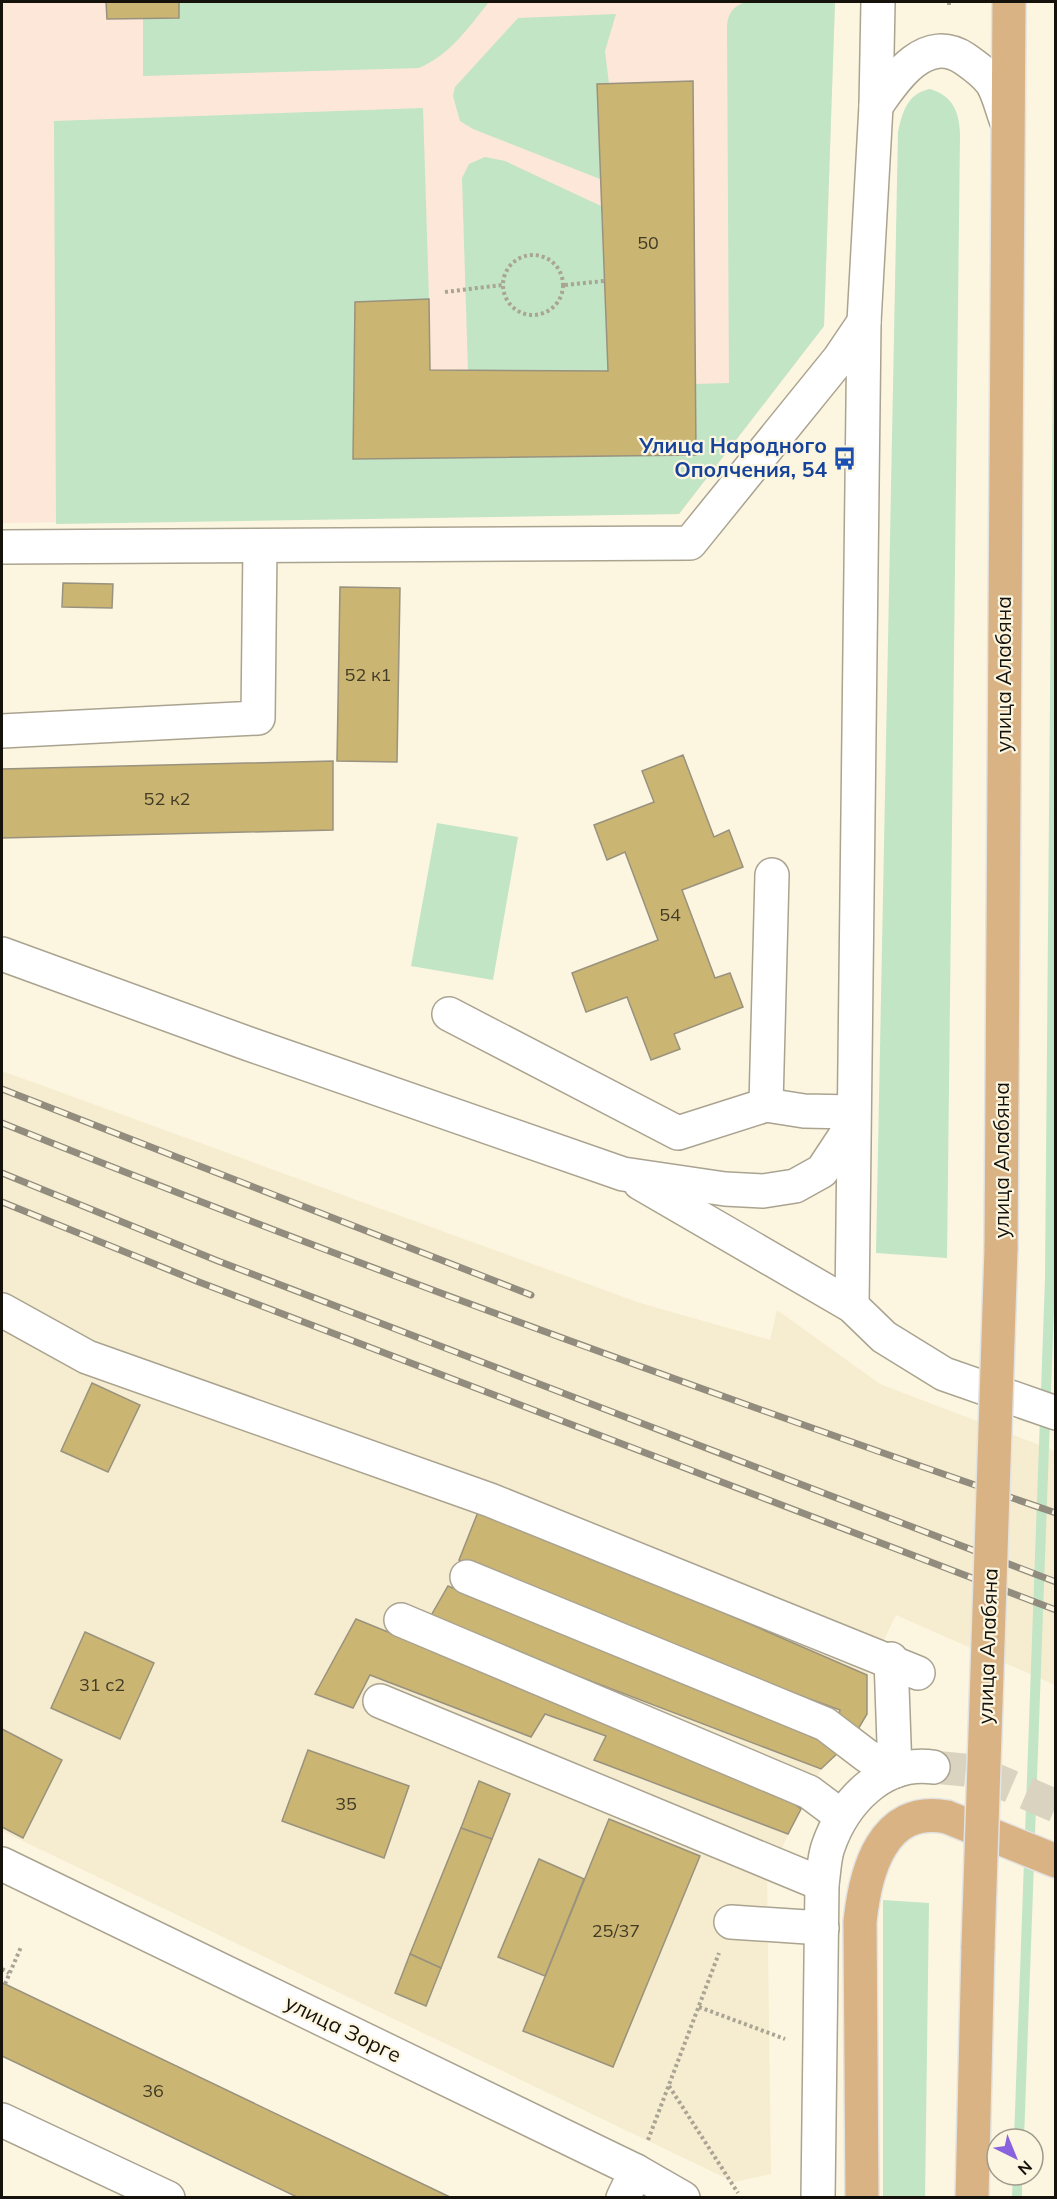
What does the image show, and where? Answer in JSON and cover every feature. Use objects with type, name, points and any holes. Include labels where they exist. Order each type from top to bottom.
[{"type":"main road","name":"улица Алабяна","points":[[972,2198],[1001,1250],[1009,2]]},
{"type":"main road","points":[[862,2198],[860,1922],[863,1887],[873,1858],[887,1838],[900,1825],[916,1817],[932,1814],[947,1817],[1056,1861]]},
{"type":"street","points":[[852,1306],[864,322],[876,106],[878,2]]},
{"type":"street","points":[[876,106],[908,65],[932,50],[955,52],[979,68],[993,84],[1007,122]]},
{"type":"street","points":[[2,547],[690,543],[839,359],[864,322]]},
{"type":"street","points":[[2,731],[258,718],[260,546]]},
{"type":"street","points":[[766,1105],[772,875]]},
{"type":"street","points":[[2,954],[260,1048],[623,1174],[725,1189],[763,1191],[795,1186],[822,1171],[853,1118]]},
{"type":"street","points":[[449,1014],[678,1133],[766,1105],[853,1118]]},
{"type":"street","points":[[623,1174],[852,1306],[884,1337],[944,1374],[1056,1413]]},
{"type":"street","points":[[2,1310],[87,1358],[490,1500],[905,1666],[917,1768]]},
{"type":"street","points":[[467,1577],[825,1724],[867,1756],[917,1768]]},
{"type":"street","points":[[401,1620],[809,1792],[841,1816]]},
{"type":"street","points":[[380,1701],[822,1884]]},
{"type":"street","points":[[818,2198],[822,1884],[827,1849],[841,1816],[863,1791],[917,1768]]},
{"type":"street","name":"улица Зорге","points":[[2,1864],[630,2184],[682,2198]]},
{"type":"street","points":[[731,1922],[822,1928]]},
{"type":"street","points":[[2,2120],[166,2197]]},
{"type":"path","points":[[534,253],[556,263],[565,285],[556,308],[533,317],[511,307],[502,285],[511,262],[534,253]]},
{"type":"path","points":[[565,285],[604,281]]},
{"type":"path","points":[[445,292],[502,285]]},
{"type":"path","points":[[630,2184],[731,1922]]},
{"type":"path","points":[[5,1984],[21,1947]]},
{"type":"path","points":[[2,1969],[9,1973]]},
{"type":"path","points":[[699,2007],[788,2041]]},
{"type":"path","points":[[669,2085],[738,2193]]},
{"type":"shaded area","points":[[2,2],[835,2],[824,326],[679,514],[2,523]]},
{"type":"shaded area","points":[[2,1071],[640,1303],[770,1340],[777,1310],[880,1384],[1055,1451],[1055,1685],[896,1615],[867,1675],[867,1714],[854,1736],[821,1769],[767,1878],[771,2174],[734,2182],[2,1831]]},
{"type":"green space","points":[[179,2],[489,2],[450,48],[419,68],[143,76],[143,19],[179,18]]},
{"type":"green space","points":[[745,2],[835,2],[824,326],[679,514],[56,524],[54,121],[423,108],[429,299],[355,303],[353,459],[695,455],[695,384],[729,383],[727,26],[732,11]]},
{"type":"green space","points":[[616,14],[605,51],[609,84],[597,85],[600,179],[473,129],[460,121],[453,96],[455,87],[518,18]]},
{"type":"green space","points":[[930,89],[944,96],[953,106],[960,134],[947,1258],[876,1253],[898,132],[907,104],[922,91]]},
{"type":"green space","points":[[1055,120],[1055,1280],[1024,2127],[1014,2127],[1045,1279]]},
{"type":"green space","points":[[485,157],[505,161],[601,206],[608,371],[468,371],[462,178],[469,164]]},
{"type":"green space","points":[[437,823],[518,837],[493,980],[411,966]]},
{"type":"green space","points":[[883,1900],[929,1903],[925,2197],[883,2197]]},
{"type":"green space","points":[[1012,2187],[1022,2187],[1022,2197],[1012,2197]]},
{"type":"building","points":[[106,2],[179,2],[179,18],[107,19]]},
{"type":"building","points":[[693,81],[696,455],[353,459],[355,302],[429,299],[430,370],[608,371],[597,84]]},
{"type":"building","points":[[63,583],[113,584],[112,608],[62,607]]},
{"type":"building","points":[[340,587],[400,588],[397,762],[337,761]]},
{"type":"building","points":[[683,755],[714,837],[729,830],[743,867],[682,890],[715,978],[730,973],[743,1007],[674,1034],[680,1049],[651,1060],[627,997],[586,1012],[572,973],[658,940],[625,852],[607,860],[594,825],[654,802],[642,771]]},
{"type":"building","points":[[333,761],[333,830],[2,838],[2,769]]},
{"type":"building","points":[[92,1383],[140,1405],[108,1472],[61,1451]]},
{"type":"building","points":[[480,1507],[867,1675],[867,1714],[854,1736],[837,1722],[840,1710],[657,1643],[459,1560]]},
{"type":"building","points":[[448,1586],[842,1749],[821,1769],[429,1619]]},
{"type":"building","points":[[356,1619],[775,1790],[801,1809],[788,1834],[594,1760],[606,1736],[545,1714],[531,1737],[370,1675],[353,1708],[315,1694]]},
{"type":"building","points":[[85,1632],[154,1663],[120,1739],[51,1708]]},
{"type":"building","points":[[2,1729],[62,1760],[23,1838],[2,1827]]},
{"type":"building","points":[[308,1750],[409,1786],[384,1858],[282,1821]]},
{"type":"building","points":[[479,1781],[510,1794],[492,1839],[461,1828]]},
{"type":"building","points":[[609,1819],[700,1856],[613,2067],[523,2031]]},
{"type":"building","points":[[461,1828],[492,1839],[441,1968],[410,1954]]},
{"type":"building","points":[[539,1859],[584,1879],[545,1976],[498,1957]]},
{"type":"building","points":[[410,1954],[441,1968],[426,2006],[395,1993]]},
{"type":"building","points":[[2,1983],[452,2198],[299,2198],[2,2056]]},
{"type":"tunnel","points":[[933,1767],[975,1771],[1056,1806]]},
{"type":"railway","points":[[2,1089],[531,1295]]},
{"type":"railway","points":[[2,1123],[263,1226],[526,1325],[1056,1513]]},
{"type":"railway","points":[[2,1173],[218,1261],[1056,1582]]},
{"type":"railway","points":[[2,1202],[199,1282],[1056,1610]]},
{"type":"place","name":"Улица Народного Ополчения, 54","points":[[845,458]]}]
